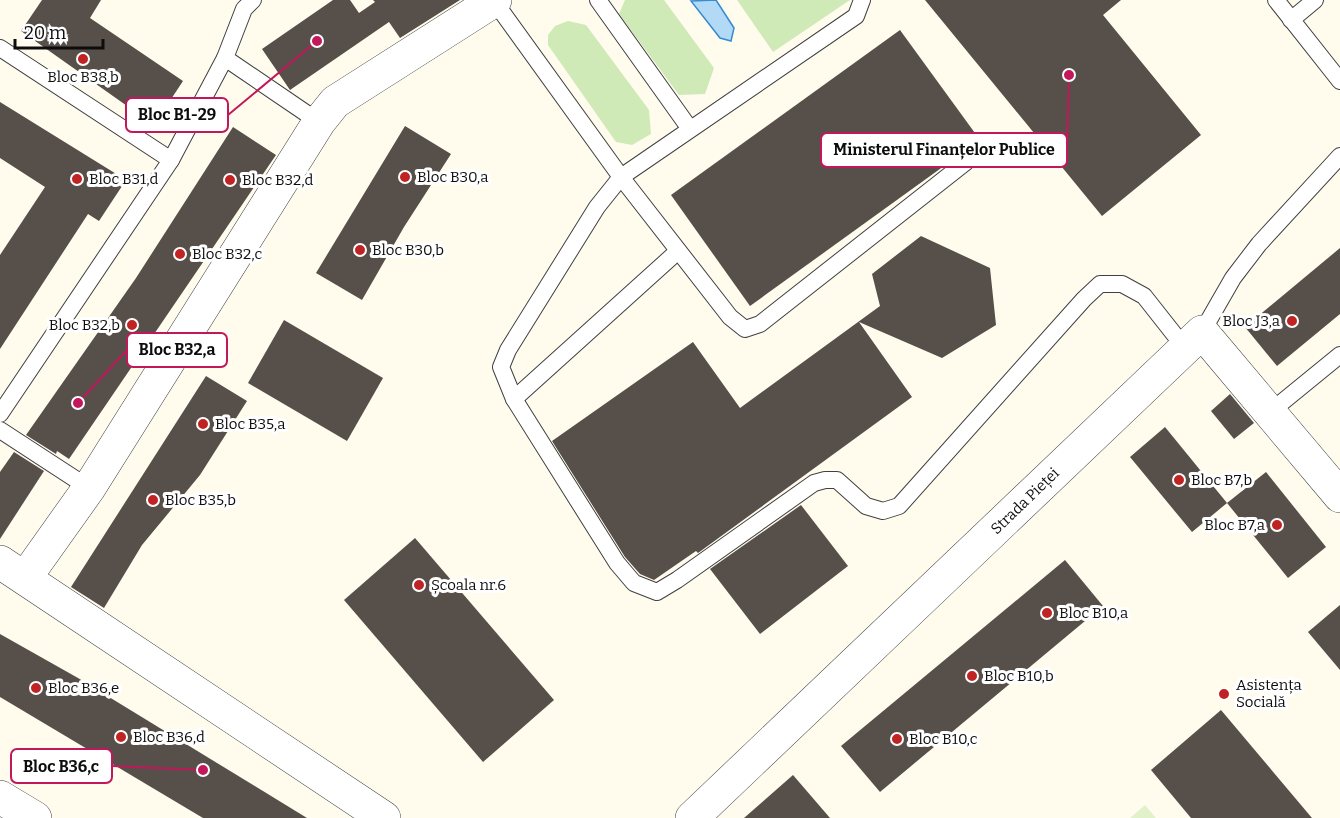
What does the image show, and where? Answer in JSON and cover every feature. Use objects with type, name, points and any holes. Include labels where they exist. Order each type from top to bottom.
[{"type":"street","points":[[384,818],[13,570],[89,488],[319,122],[335,102],[494,0]]},
{"type":"street","points":[[1194,340],[1270,412],[1340,496]]},
{"type":"street","name":"Strada Pieței","points":[[692,818],[1194,340]]},
{"type":"street","points":[[0,797],[35,818]]},
{"type":"lane","points":[[0,414],[171,160],[225,58],[244,9],[253,0]]},
{"type":"lane","points":[[494,0],[621,177],[730,317],[745,329],[760,324],[966,162]]},
{"type":"lane","points":[[598,0],[690,129]]},
{"type":"lane","points":[[862,0],[856,16],[621,177],[597,207],[508,350],[501,367],[514,399],[616,563],[634,583],[657,592],[814,483],[837,480],[866,506],[883,511],[899,506],[1100,284],[1122,284],[1144,296],[1194,340],[1252,252],[1340,156]]},
{"type":"lane","points":[[1276,0],[1340,81]]},
{"type":"lane","points":[[1291,20],[1315,0]]},
{"type":"lane","points":[[0,48],[171,160]]},
{"type":"lane","points":[[225,58],[319,122]]},
{"type":"lane","points":[[514,399],[678,251]]},
{"type":"lane","points":[[1270,412],[1340,354]]},
{"type":"lane","points":[[0,430],[89,488]]},
{"type":"green space","points":[[625,0],[664,0],[714,68],[705,94],[679,95],[619,14]]},
{"type":"green space","points":[[737,0],[850,0],[773,52]]},
{"type":"green space","points":[[568,21],[586,25],[649,110],[651,134],[632,145],[616,142],[548,45],[548,35],[555,26]]},
{"type":"green space","points":[[1145,805],[1156,818],[1130,818]]},
{"type":"water","points":[[716,0],[734,28],[731,41],[720,38],[691,1]]},
{"type":"building","points":[[42,0],[101,0],[90,18],[183,81],[154,125],[21,31]]},
{"type":"building","points":[[333,0],[350,0],[359,13],[375,2],[373,0],[460,0],[400,38],[389,22],[290,90],[262,49]]},
{"type":"building","points":[[925,0],[1121,0],[1103,15],[1201,135],[1102,216]]},
{"type":"building","points":[[900,30],[980,140],[750,306],[671,195]]},
{"type":"building","points":[[0,102],[126,180],[99,221],[88,214],[0,349],[0,255],[45,187],[0,158]]},
{"type":"building","points":[[405,126],[451,154],[404,227],[362,300],[316,273]]},
{"type":"building","points":[[233,127],[276,155],[69,459],[57,451],[56,454],[26,435],[136,278]]},
{"type":"building","points":[[921,236],[990,268],[996,325],[942,358],[859,322],[912,397],[698,553],[696,551],[654,580],[640,574],[625,557],[552,441],[693,342],[740,408],[880,306],[872,274]]},
{"type":"building","name":"Bloc J3,a","points":[[1340,248],[1340,314],[1277,366],[1245,327]]},
{"type":"building","points":[[284,320],[383,378],[347,441],[248,383]]},
{"type":"building","points":[[206,376],[247,401],[200,475],[142,545],[104,608],[71,587]]},
{"type":"building","points":[[1230,394],[1254,423],[1234,439],[1211,411]]},
{"type":"building","name":"Bloc B7,b","points":[[1165,427],[1227,503],[1192,532],[1130,457]]},
{"type":"building","points":[[14,452],[44,471],[0,539],[0,472]]},
{"type":"building","name":"Bloc B7,a","points":[[1266,472],[1326,547],[1288,578],[1227,503]]},
{"type":"building","points":[[801,505],[848,566],[760,634],[710,569]]},
{"type":"building","points":[[415,538],[554,700],[483,762],[344,600]]},
{"type":"building","points":[[1065,560],[1103,606],[880,792],[841,746]]},
{"type":"building","points":[[1340,605],[1340,670],[1308,632]]},
{"type":"building","points":[[0,634],[78,678],[307,818],[203,818],[0,697]]},
{"type":"building","points":[[1221,710],[1312,818],[1191,818],[1151,770]]},
{"type":"building","points":[[793,775],[830,818],[744,818]]},
{"type":"place","name":"Bloc B1-29","points":[[317,41]]},
{"type":"place","name":"Bloc B38,b","points":[[83,59]]},
{"type":"place","name":"Ministerul Finanțelor Publice","points":[[1069,75]]},
{"type":"place","name":"Bloc B30,a","points":[[405,177]]},
{"type":"place","name":"Bloc B31,d","points":[[77,179]]},
{"type":"place","name":"Bloc B32,d","points":[[230,180]]},
{"type":"place","name":"Bloc B30,b","points":[[360,250]]},
{"type":"place","name":"Bloc B32,c","points":[[180,254]]},
{"type":"place","name":"Bloc J3,a","points":[[1292,321]]},
{"type":"place","name":"Bloc B32,b","points":[[132,325]]},
{"type":"place","name":"Bloc B32,a","points":[[78,403]]},
{"type":"place","name":"Bloc B35,a","points":[[203,424]]},
{"type":"place","name":"Bloc B7,b","points":[[1179,480]]},
{"type":"place","name":"Bloc B35,b","points":[[153,500]]},
{"type":"place","name":"Bloc B7,a","points":[[1277,525]]},
{"type":"place","name":"Școala nr.6","points":[[419,585]]},
{"type":"place","name":"Bloc B10,a","points":[[1047,613]]},
{"type":"place","name":"Bloc B10,b","points":[[972,676]]},
{"type":"place","name":"Bloc B36,e","points":[[36,688]]},
{"type":"place","name":"Asistența Socială","points":[[1224,694]]},
{"type":"place","name":"Bloc B36,d","points":[[121,737]]},
{"type":"place","name":"Bloc B10,c","points":[[897,739]]},
{"type":"place","name":"Bloc B36,c","points":[[203,770]]}]
